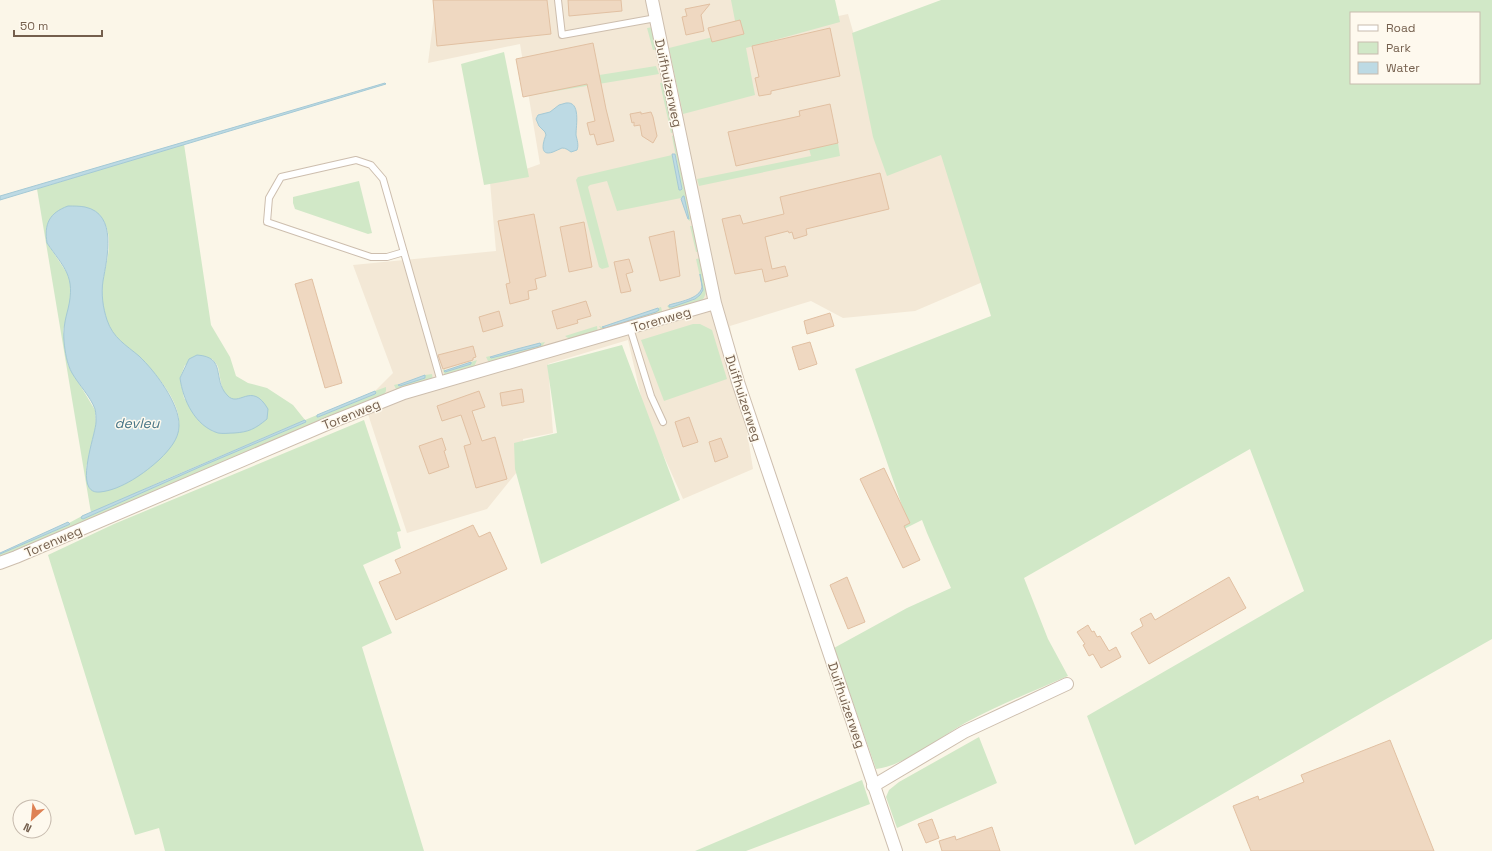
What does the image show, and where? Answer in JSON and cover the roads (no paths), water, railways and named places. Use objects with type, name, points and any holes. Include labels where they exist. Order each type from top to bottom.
[{"type":"street","name":"Duifhuizerweg","points":[[652,0],[715,303],[738,382],[896,851]]},
{"type":"street","name":"Torenweg","points":[[0,563],[355,412],[404,393],[715,303]]},
{"type":"street","points":[[873,786],[964,732],[1067,684]]},
{"type":"lane","points":[[558,0],[562,34],[656,18]]},
{"type":"lane","points":[[404,252],[387,257],[371,257],[267,222],[269,198],[280,176],[356,160],[371,165],[383,179],[404,252],[441,382]]},
{"type":"lane","points":[[630,328],[651,396],[663,422]]},
{"type":"water","points":[[385,83],[386,84],[0,200],[0,196]]},
{"type":"water","points":[[571,103],[574,106],[577,114],[577,150],[571,152],[562,148],[549,153],[546,152],[543,148],[546,135],[536,119],[538,115],[550,112],[559,105]]},
{"type":"water","points":[[672,154],[675,154],[681,190],[679,190]]},
{"type":"water","points":[[684,196],[689,219],[681,199]]},
{"type":"water","name":"devleu","points":[[68,206],[85,207],[95,211],[102,218],[106,227],[108,238],[107,261],[102,291],[103,306],[107,320],[116,336],[139,356],[159,379],[171,398],[178,417],[179,431],[170,448],[160,459],[132,480],[108,491],[100,492],[92,490],[88,484],[86,474],[95,429],[96,414],[90,400],[72,373],[68,362],[64,333],[70,298],[69,280],[63,266],[47,243],[46,236],[49,220],[56,212]]},
{"type":"water","points":[[700,274],[703,290],[700,295],[695,299],[669,307],[669,305],[693,297],[700,291],[702,287]]},
{"type":"water","points":[[658,308],[659,310],[656,312],[605,328],[602,327]]},
{"type":"water","points":[[540,343],[541,345],[539,346],[490,357],[517,349]]},
{"type":"water","points":[[197,355],[206,357],[216,364],[220,382],[227,395],[236,399],[251,396],[262,401],[268,409],[267,419],[252,429],[234,433],[218,433],[203,425],[187,403],[180,378],[189,359]]},
{"type":"water","points":[[471,362],[471,364],[445,372],[444,371]]},
{"type":"water","points":[[425,375],[425,378],[400,386],[398,385]]},
{"type":"water","points":[[375,391],[375,394],[317,417],[317,415]]},
{"type":"water","points":[[305,420],[306,422],[83,519],[81,518],[82,516]]},
{"type":"water","points":[[68,522],[70,524],[0,554],[0,553]]}]
